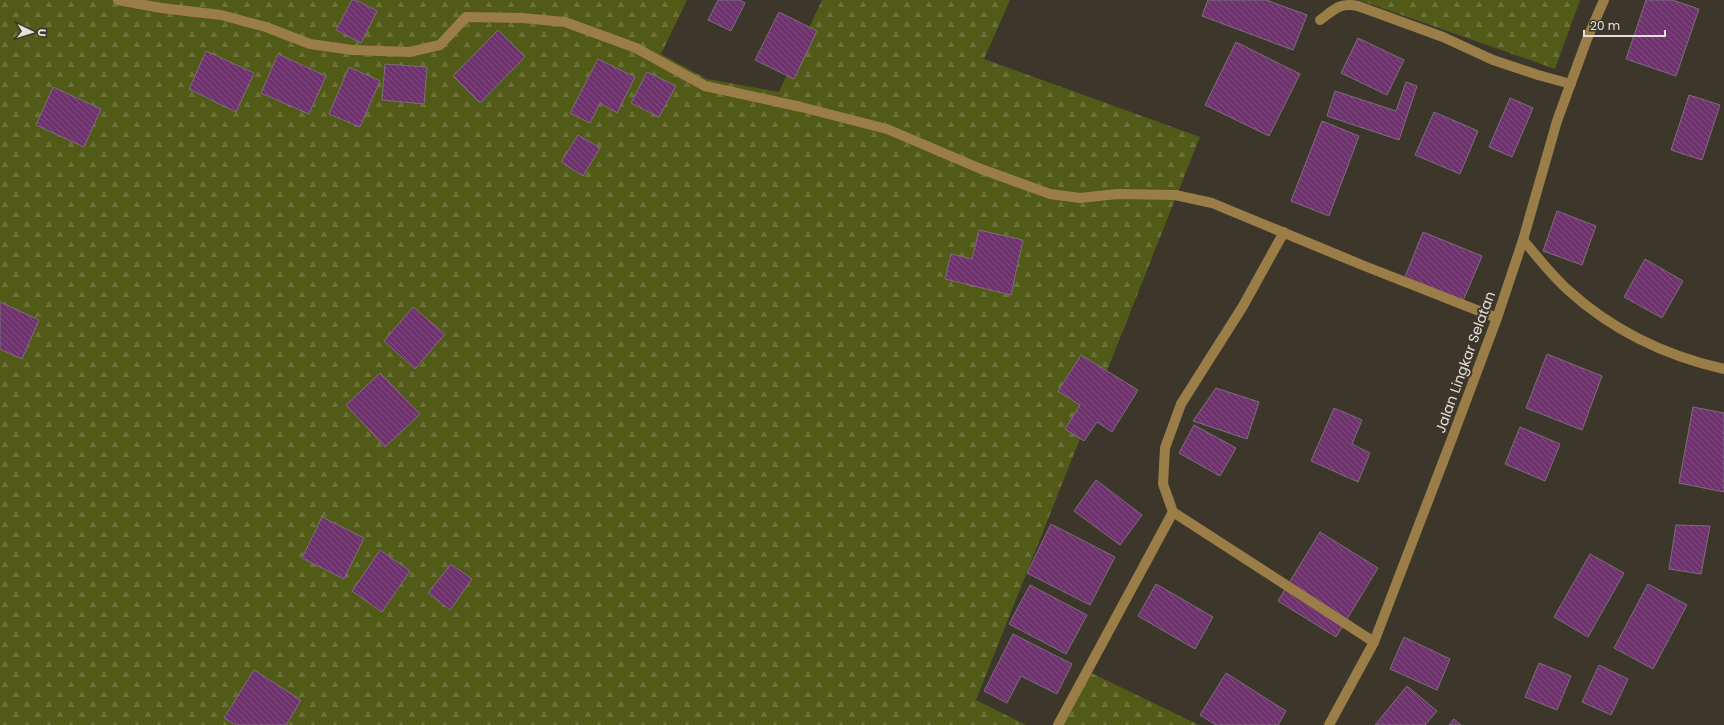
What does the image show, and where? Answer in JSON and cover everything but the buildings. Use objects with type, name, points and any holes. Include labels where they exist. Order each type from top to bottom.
[{"type":"street","points":[[118,0],[161,8],[221,15],[266,27],[310,44],[352,50],[409,52],[440,45],[466,17],[522,18],[565,22],[636,48],[705,86],[802,107],[887,129],[980,169],[1050,194],[1080,198],[1116,194],[1175,195],[1212,204],[1497,318]]},
{"type":"street","name":"Jalan Lingkar Selatan","points":[[1329,725],[1374,642],[1497,318],[1557,121],[1587,40],[1604,0]]},
{"type":"street","points":[[1320,20],[1339,6],[1349,4],[1358,6],[1443,37],[1493,60],[1571,84]]},
{"type":"street","points":[[1284,232],[1239,312],[1180,404],[1165,448],[1163,484],[1173,512],[1374,642]]},
{"type":"street","points":[[1522,240],[1567,290],[1608,321],[1651,346],[1702,364],[1724,369]]},
{"type":"street","points":[[1058,725],[1173,512]]},
{"type":"green space","points":[[0,0],[687,0],[661,54],[707,79],[779,92],[822,0],[1010,0],[984,59],[1200,137],[976,700],[1026,725],[0,725]]},
{"type":"green space","points":[[1359,0],[1580,0],[1555,69]]},
{"type":"green space","points":[[1083,669],[1199,725],[1059,725]]}]
